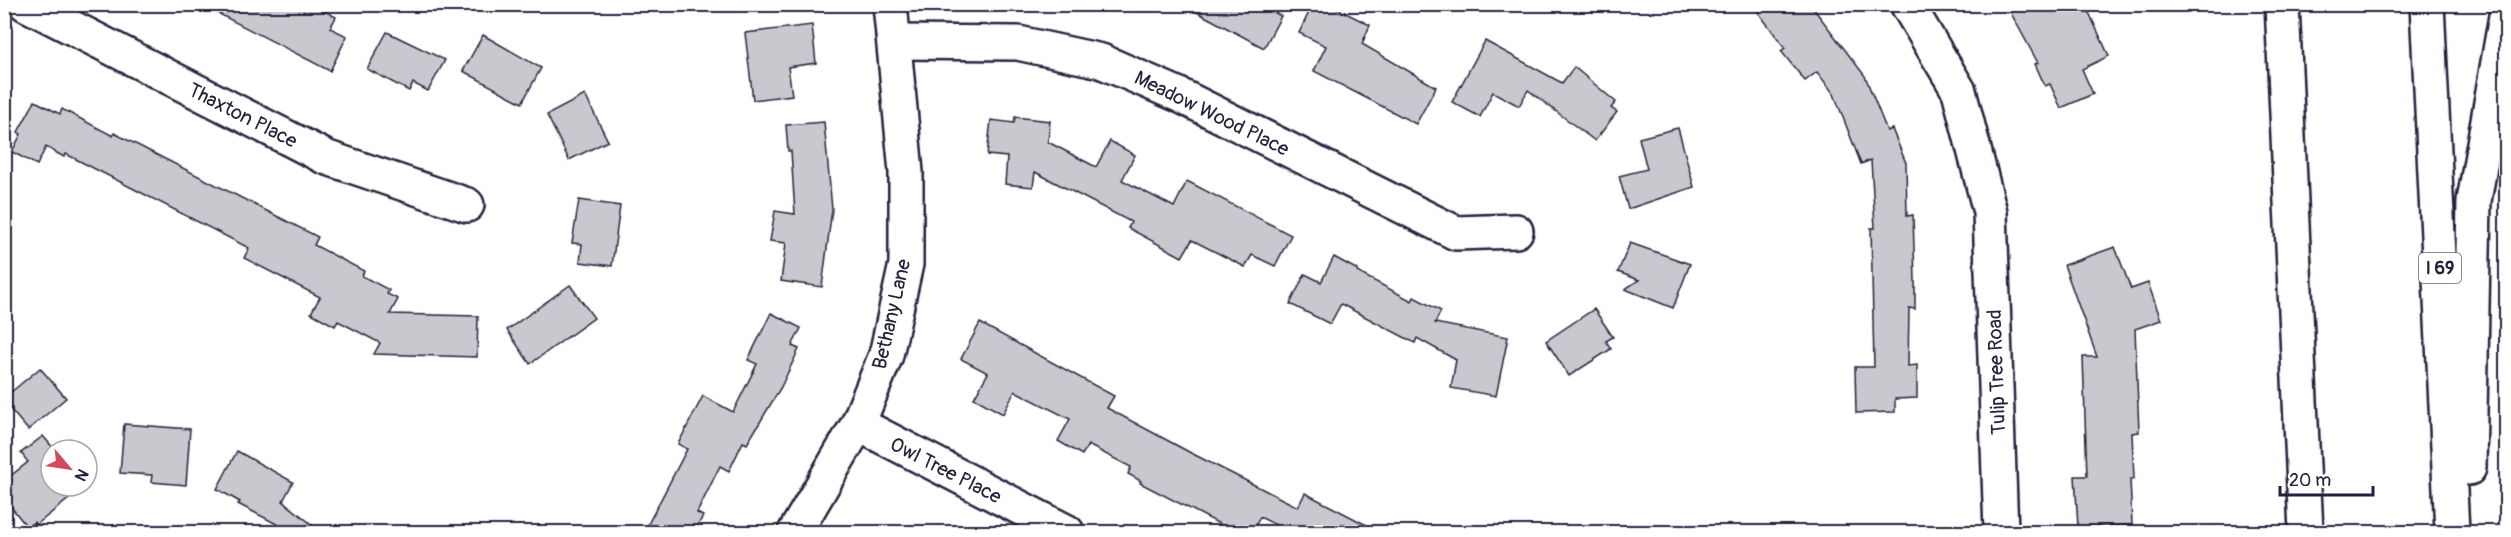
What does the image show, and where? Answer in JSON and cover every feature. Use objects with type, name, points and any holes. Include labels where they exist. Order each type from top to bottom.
[{"type":"main road","name":"Thaxton Place","points":[[26,4],[325,157],[467,205]]},
{"type":"main road","name":"Bethany Lane","points":[[795,532],[858,424],[886,355],[906,264],[906,172],[890,4]]},
{"type":"main road","name":"Tulip Tree Road","points":[[1907,4],[1959,91],[1990,212],[2001,532]]},
{"type":"main road","points":[[2282,4],[2306,532]]},
{"type":"main road","name":"I 69","points":[[2427,4],[2452,532]]},
{"type":"main road","points":[[2468,532],[2474,201],[2506,16]]},
{"type":"main road","name":"Meadow Wood Place","points":[[894,42],[1018,43],[1101,61],[1177,94],[1456,233],[1516,231]]},
{"type":"main road","name":"Owl Tree Place","points":[[858,424],[1067,532]]},
{"type":"building","points":[[200,4],[312,4],[336,17],[330,28],[347,36],[330,71]]},
{"type":"building","points":[[1182,4],[1259,4],[1281,16],[1264,48]]},
{"type":"building","points":[[1313,4],[1328,4],[1370,25],[1362,44],[1436,87],[1416,124],[1314,71],[1326,46],[1299,33]]},
{"type":"building","points":[[1752,4],[1810,4],[1865,76],[1887,131],[1892,129],[1906,163],[1907,216],[1913,215],[1915,281],[1915,309],[1909,308],[1908,366],[1917,365],[1917,398],[1895,399],[1895,412],[1856,413],[1855,367],[1874,367],[1871,228],[1875,228],[1871,160],[1861,164],[1834,94],[1817,72],[1805,81],[1781,51],[1785,48]]},
{"type":"building","points":[[2006,4],[2085,4],[2109,56],[2082,69],[2093,94],[2061,108],[2050,84],[2045,86],[2035,64],[2038,63]]},
{"type":"building","points":[[812,25],[816,63],[788,67],[792,95],[753,100],[745,33]]},
{"type":"building","points":[[387,32],[445,60],[428,91],[413,83],[409,91],[367,69]]},
{"type":"building","points":[[483,35],[541,68],[522,103],[463,71]]},
{"type":"building","points":[[1485,41],[1562,83],[1574,67],[1616,102],[1611,108],[1617,112],[1595,141],[1528,90],[1519,106],[1493,92],[1480,117],[1452,102]]},
{"type":"building","points":[[585,95],[608,141],[569,160],[547,115]]},
{"type":"building","points":[[35,101],[60,114],[62,109],[113,136],[114,133],[318,237],[314,245],[364,271],[362,276],[389,290],[387,294],[398,299],[390,314],[478,316],[477,357],[374,354],[380,343],[338,321],[335,326],[311,313],[320,297],[244,258],[249,248],[66,154],[64,157],[46,147],[37,165],[12,152],[21,134],[18,132]]},
{"type":"building","points":[[1015,117],[1050,121],[1048,142],[1096,167],[1110,141],[1135,155],[1122,180],[1174,207],[1187,181],[1291,235],[1275,266],[1252,255],[1245,267],[1192,240],[1182,257],[1128,228],[1131,222],[1035,172],[1033,187],[1005,184],[1007,157],[987,155],[991,120],[1014,123]]},
{"type":"building","points":[[824,122],[832,209],[822,287],[781,281],[786,243],[770,241],[775,211],[795,214],[791,151],[788,151],[786,125]]},
{"type":"building","points":[[1678,128],[1694,187],[1628,209],[1619,176],[1647,169],[1639,138]]},
{"type":"building","points":[[579,200],[620,206],[612,266],[580,262],[582,244],[572,243]]},
{"type":"building","points":[[1630,243],[1690,264],[1673,308],[1625,289],[1639,280],[1618,272]]},
{"type":"building","points":[[2115,247],[2131,289],[2148,283],[2161,320],[2135,329],[2139,432],[2132,433],[2134,479],[2130,479],[2132,525],[2078,527],[2075,476],[2087,476],[2083,357],[2097,357],[2064,265]]},
{"type":"building","points":[[1334,257],[1412,301],[1414,297],[1441,311],[1435,323],[1508,337],[1496,396],[1451,388],[1456,360],[1417,338],[1415,343],[1341,304],[1330,324],[1290,304],[1305,274],[1321,282]]},
{"type":"building","points":[[570,285],[594,318],[530,364],[507,330]]},
{"type":"building","points":[[1594,309],[1613,337],[1606,341],[1611,349],[1569,376],[1546,341]]},
{"type":"building","points":[[771,313],[801,328],[792,346],[799,349],[781,387],[747,444],[743,442],[729,471],[720,466],[697,513],[703,516],[694,532],[644,532],[687,449],[678,444],[703,396],[733,412],[757,364],[748,360]]},
{"type":"building","points":[[980,323],[1114,396],[1107,408],[1189,452],[1298,507],[1305,493],[1380,532],[1285,532],[1286,530],[1260,517],[1252,532],[1235,532],[1140,483],[1141,481],[1128,474],[1131,467],[1088,445],[1082,455],[1058,441],[1070,419],[1015,391],[1003,414],[974,398],[988,373],[961,359]]},
{"type":"building","points":[[40,368],[66,398],[28,430],[4,402],[4,398]]},
{"type":"building","points":[[124,424],[190,429],[186,485],[151,482],[152,475],[120,473]]},
{"type":"building","points":[[39,439],[39,498],[70,498],[36,525],[34,522],[27,527],[4,498],[4,481],[28,462],[21,453]]},
{"type":"building","points":[[237,451],[293,482],[283,501],[321,532],[292,532],[238,504],[240,502],[217,489]]}]
